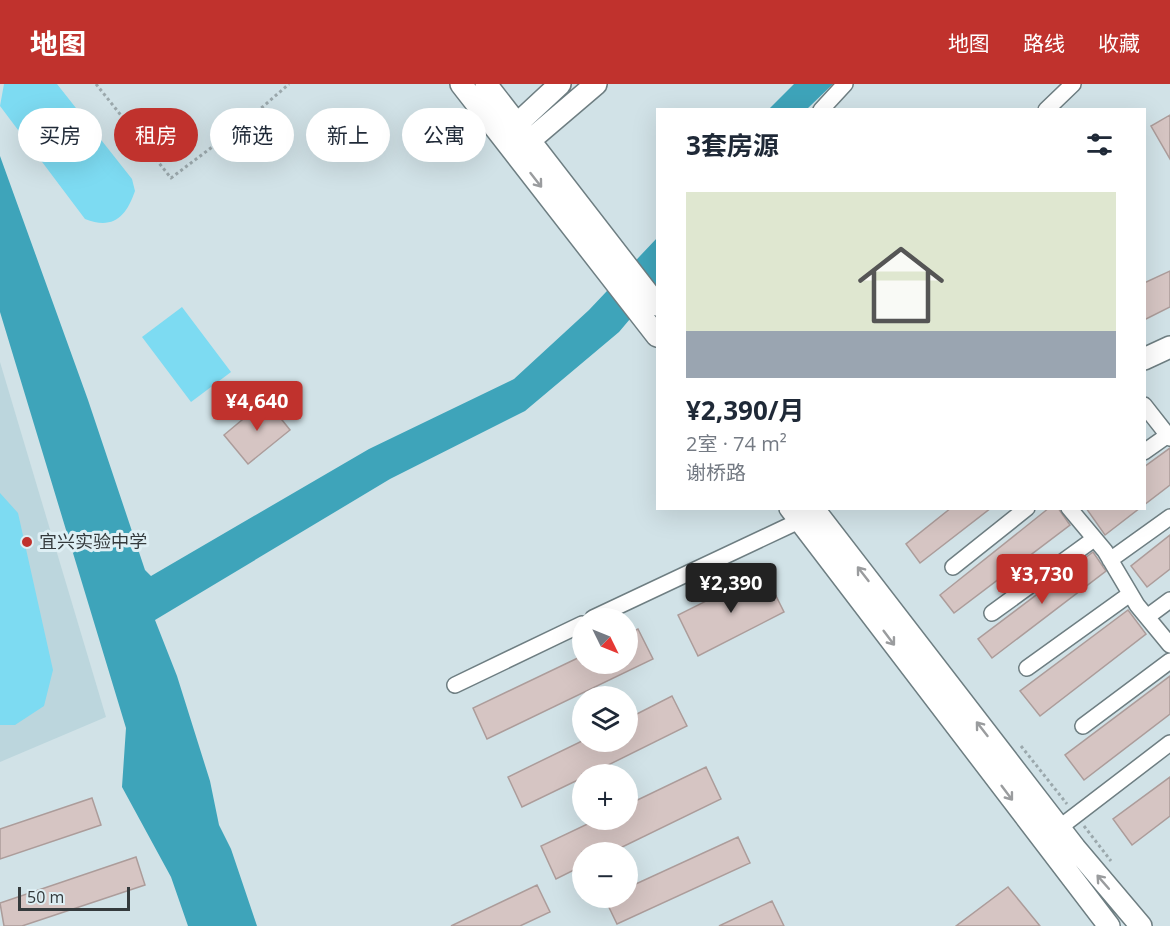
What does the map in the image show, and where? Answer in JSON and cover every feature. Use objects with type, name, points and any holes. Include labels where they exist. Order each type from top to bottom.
[{"type":"main road","points":[[461,84],[518,138]]},
{"type":"main road","points":[[486,84],[518,138],[618,270],[652,306],[656,330]]},
{"type":"main road","points":[[518,138],[560,84]]},
{"type":"main road","points":[[518,138],[596,84]]},
{"type":"main road","points":[[1146,358],[1170,347]]},
{"type":"main road","points":[[811,513],[1059,828],[1141,926]]},
{"type":"main road","points":[[811,513],[1109,926]]},
{"type":"street","points":[[823,108],[845,84]]},
{"type":"street","points":[[1048,108],[1073,84]]},
{"type":"street","points":[[1146,407],[1169,436],[1146,451]]},
{"type":"street","points":[[953,567],[1024,510]]},
{"type":"street","points":[[1070,510],[1094,538],[1130,594],[1170,645]]},
{"type":"street","points":[[614,608],[811,513]]},
{"type":"street","points":[[1110,560],[1170,517]]},
{"type":"street","points":[[992,613],[1094,538]]},
{"type":"street","points":[[1027,668],[1130,594]]},
{"type":"street","points":[[1147,617],[1170,600]]},
{"type":"street","points":[[455,686],[572,629]]},
{"type":"street","points":[[1083,726],[1170,661]]},
{"type":"street","points":[[1059,828],[1170,743]]},
{"type":"path","points":[[97,84],[171,178],[210,149]]},
{"type":"path","points":[[262,108],[290,84]]},
{"type":"shaded area","points":[[4,84],[57,84],[76,108],[18,108],[18,130],[0,106]]},
{"type":"shaded area","points":[[794,84],[833,84],[808,108],[770,108]]},
{"type":"shaded area","points":[[102,141],[114,156],[114,162],[119,162],[132,179],[135,191],[127,208],[117,219],[103,223],[85,219],[42,162],[102,162]]},
{"type":"shaded area","points":[[0,156],[88,400],[145,570],[151,576],[369,449],[514,379],[589,310],[656,239],[656,288],[619,332],[525,411],[390,479],[155,620],[177,676],[210,781],[219,825],[231,849],[257,926],[188,926],[171,877],[122,787],[126,728],[0,312]]},
{"type":"shaded area","points":[[182,307],[231,372],[191,402],[142,337]]},
{"type":"shaded area","name":"宜兴实验中学","points":[[0,362],[106,717],[0,762]]},
{"type":"shaded area","points":[[0,493],[18,513],[53,670],[44,706],[15,725],[0,725]]},
{"type":"building","points":[[1170,115],[1170,159],[1151,126]]},
{"type":"building","points":[[1170,271],[1170,307],[1146,319],[1146,282]]},
{"type":"building","points":[[266,400],[290,430],[248,464],[224,435]]},
{"type":"building","points":[[1170,448],[1170,485],[1146,503],[1146,466]]},
{"type":"building","points":[[948,510],[988,510],[920,563],[906,544]]},
{"type":"building","points":[[1046,510],[1059,510],[1070,525],[954,613],[940,595]]},
{"type":"building","points":[[1087,510],[1137,510],[1105,535]]},
{"type":"building","points":[[1170,535],[1170,569],[1147,587],[1131,566]]},
{"type":"building","points":[[1093,552],[1106,571],[992,658],[978,639]]},
{"type":"building","points":[[764,572],[784,612],[698,656],[678,615]]},
{"type":"building","points":[[1128,610],[1146,634],[1040,716],[1020,691]]},
{"type":"building","points":[[638,629],[653,659],[638,666]]},
{"type":"building","points":[[572,661],[572,674],[622,674],[597,686],[572,686],[572,698],[487,739],[473,708]]},
{"type":"building","points":[[1170,676],[1170,714],[1084,780],[1065,755]]},
{"type":"building","points":[[672,696],[687,726],[638,750],[638,713]]},
{"type":"building","points":[[572,746],[572,752],[634,752],[610,764],[572,764],[572,783],[522,807],[508,777]]},
{"type":"building","points":[[706,767],[721,799],[633,842],[572,842],[572,871],[556,879],[541,846],[575,830],[638,830],[638,800]]},
{"type":"building","points":[[1170,777],[1170,816],[1132,845],[1113,819]]},
{"type":"building","points":[[92,798],[101,825],[0,859],[0,829]]},
{"type":"building","points":[[738,837],[750,863],[617,924],[609,908],[638,908],[638,883]]},
{"type":"building","points":[[136,857],[145,885],[22,926],[4,926],[0,903]]},
{"type":"building","points":[[537,885],[550,912],[520,926],[451,926]]},
{"type":"building","points":[[1008,887],[1040,926],[956,926]]},
{"type":"building","points":[[772,901],[784,926],[719,926]]},
{"type":"place","name":"宜兴实验中学","points":[[27,542]]}]
